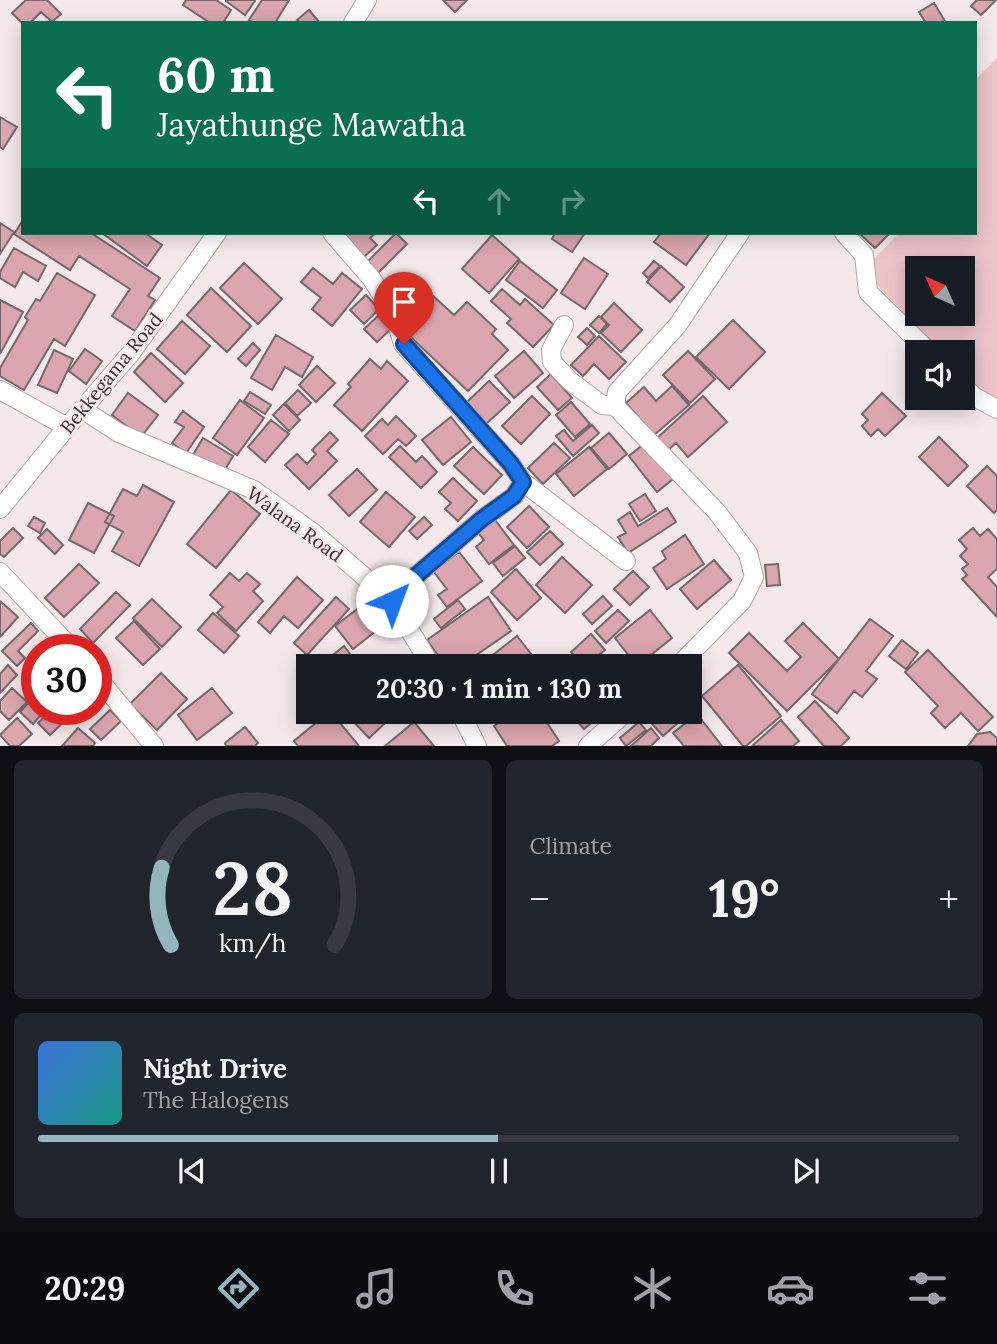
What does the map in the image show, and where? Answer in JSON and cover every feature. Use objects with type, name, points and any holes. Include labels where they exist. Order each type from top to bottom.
[{"type":"street","points":[[354,21],[368,0]]},
{"type":"street","name":"Bekkegama Road","points":[[0,509],[67,426],[131,354],[216,235]]},
{"type":"street","points":[[334,235],[377,287],[394,314],[404,344],[511,464],[523,482],[626,561]]},
{"type":"street","points":[[615,406],[617,392],[677,326],[739,235]]},
{"type":"street","points":[[846,235],[864,255],[868,292],[917,340]]},
{"type":"street","points":[[564,325],[551,350],[552,362],[569,381],[602,405],[615,406],[718,512],[748,552],[754,577],[742,601],[690,654]]},
{"type":"street","points":[[0,390],[67,426]]},
{"type":"street","points":[[975,397],[997,409]]},
{"type":"street","name":"Walana Road","points":[[82,409],[119,433],[254,490],[315,534],[392,601],[424,654]]},
{"type":"street","points":[[392,601],[418,574],[482,519],[514,496],[523,482]]},
{"type":"street","points":[[0,572],[58,634]]},
{"type":"street","points":[[112,695],[154,746]]},
{"type":"street","points":[[466,724],[477,746]]},
{"type":"street","points":[[588,746],[613,724]]},
{"type":"shaded area","points":[[997,58],[997,400],[975,389],[975,340],[929,340],[916,326],[975,326],[975,256],[905,256],[905,315],[863,270],[897,235],[977,235],[977,78]]},
{"type":"building","points":[[26,0],[47,0],[61,14],[51,21],[41,12],[32,21],[21,22],[12,13]]},
{"type":"building","points":[[186,0],[216,0],[231,10],[224,21],[207,21],[183,5]]},
{"type":"building","points":[[226,0],[254,0],[255,1],[245,15]]},
{"type":"building","points":[[262,0],[289,0],[276,21],[249,20]]},
{"type":"building","points":[[443,0],[467,0],[455,12]]},
{"type":"building","points":[[977,0],[996,0],[981,15],[971,6]]},
{"type":"building","points":[[934,3],[945,21],[925,21],[919,12]]},
{"type":"building","points":[[309,10],[318,21],[298,21]]},
{"type":"building","points":[[0,117],[17,127],[3,149],[0,147]]},
{"type":"building","points":[[0,223],[14,232],[0,254]]},
{"type":"building","points":[[21,223],[21,235],[94,235],[160,278],[148,296],[155,300],[135,331],[112,316],[130,289],[79,256],[70,270],[14,234]]},
{"type":"building","points":[[105,235],[148,235],[162,245],[147,266]]},
{"type":"building","points":[[343,235],[374,235],[370,238],[377,245],[364,257]]},
{"type":"building","points":[[394,235],[398,235],[407,244],[377,274],[367,262]]},
{"type":"building","points":[[492,235],[519,259],[489,293],[462,269]]},
{"type":"building","points":[[554,235],[584,235],[572,252],[552,239]]},
{"type":"building","points":[[659,235],[708,235],[686,265],[654,242]]},
{"type":"building","points":[[861,235],[888,235],[875,248]]},
{"type":"building","points":[[14,248],[46,266],[38,281],[23,272],[15,287],[0,278],[0,272]]},
{"type":"building","points":[[584,258],[608,274],[585,309],[561,293]]},
{"type":"building","points":[[520,261],[557,290],[543,308],[506,280]]},
{"type":"building","points":[[654,261],[660,266],[648,278],[643,273]]},
{"type":"building","points":[[244,263],[282,299],[258,324],[220,288]]},
{"type":"building","points":[[661,266],[684,287],[670,302],[647,282]]},
{"type":"building","points":[[313,268],[333,284],[342,273],[362,289],[332,326],[312,309],[321,298],[301,282]]},
{"type":"building","points":[[57,273],[95,295],[65,346],[54,339],[24,390],[0,376],[0,368],[28,320],[25,317],[36,299],[40,301]]},
{"type":"building","points":[[211,288],[251,326],[227,352],[187,315]]},
{"type":"building","points":[[502,289],[520,305],[525,299],[554,325],[533,347],[507,323],[511,319],[491,301]]},
{"type":"building","points":[[366,295],[379,309],[364,324],[350,310]]},
{"type":"building","points":[[432,295],[454,315],[467,302],[496,329],[492,334],[508,350],[468,391],[401,328]]},
{"type":"building","points":[[0,300],[23,312],[0,354]]},
{"type":"building","points":[[614,303],[642,330],[621,352],[601,333],[609,325],[601,317]]},
{"type":"building","points":[[380,314],[393,327],[377,342],[364,329]]},
{"type":"building","points":[[599,316],[607,324],[599,333],[590,325]]},
{"type":"building","points":[[733,320],[765,352],[729,389],[696,357]]},
{"type":"building","points":[[182,321],[210,346],[185,374],[157,349]]},
{"type":"building","points":[[587,328],[595,336],[587,345],[578,337]]},
{"type":"building","points":[[276,335],[313,357],[302,377],[285,367],[272,390],[251,378]]},
{"type":"building","points":[[599,336],[626,362],[609,379],[594,364],[583,376],[571,365]]},
{"type":"building","points":[[253,343],[260,350],[246,366],[238,359]]},
{"type":"building","points":[[85,349],[102,361],[86,384],[69,371]]},
{"type":"building","points":[[54,350],[73,359],[57,393],[38,385]]},
{"type":"building","points":[[524,351],[543,373],[514,398],[495,376]]},
{"type":"building","points":[[688,351],[715,379],[690,403],[663,375]]},
{"type":"building","points":[[151,353],[183,383],[165,402],[134,372]]},
{"type":"building","points":[[370,359],[381,369],[387,361],[408,381],[362,431],[334,405],[351,387],[348,384]]},
{"type":"building","points":[[317,366],[335,383],[316,402],[299,385]]},
{"type":"building","points":[[551,374],[572,398],[558,410],[537,387]]},
{"type":"building","points":[[489,381],[510,402],[486,424],[466,403]]},
{"type":"building","points":[[672,386],[689,405],[654,435],[626,403],[644,387],[656,401]]},
{"type":"building","points":[[298,390],[311,403],[297,416],[285,403]]},
{"type":"building","points":[[250,392],[271,405],[265,414],[244,401]]},
{"type":"building","points":[[128,393],[158,415],[141,437],[112,415]]},
{"type":"building","points":[[882,393],[906,416],[885,436],[878,429],[871,436],[862,426],[868,420],[862,414]]},
{"type":"building","points":[[532,396],[550,414],[521,444],[502,426]]},
{"type":"building","points":[[703,396],[727,422],[688,457],[676,443],[667,451],[656,439]]},
{"type":"building","points":[[240,400],[264,418],[237,455],[213,438]]},
{"type":"building","points":[[571,402],[590,424],[575,437],[556,415]]},
{"type":"building","points":[[284,404],[300,420],[289,431],[273,415]]},
{"type":"building","points":[[183,411],[204,427],[186,453],[172,443],[184,427],[175,422]]},
{"type":"building","points":[[396,416],[416,436],[406,446],[398,439],[383,454],[365,436],[382,419],[388,425]]},
{"type":"building","points":[[451,417],[471,442],[443,465],[422,440]]},
{"type":"building","points":[[271,420],[289,434],[265,462],[248,447]]},
{"type":"building","points":[[592,425],[599,433],[573,456],[556,436],[564,430],[573,441]]},
{"type":"building","points":[[330,432],[338,440],[327,451],[337,461],[309,489],[285,465],[297,454],[307,464],[316,454],[312,450]]},
{"type":"building","points":[[609,433],[627,454],[609,469],[591,448]]},
{"type":"building","points":[[939,437],[968,466],[948,486],[919,457]]},
{"type":"building","points":[[203,438],[233,456],[223,473],[193,455]]},
{"type":"building","points":[[554,443],[570,458],[543,484],[528,468]]},
{"type":"building","points":[[645,443],[673,479],[657,492],[629,456]]},
{"type":"building","points":[[400,446],[416,462],[422,456],[437,472],[421,488],[389,457]]},
{"type":"building","points":[[473,447],[502,475],[484,494],[454,466]]},
{"type":"building","points":[[589,447],[607,469],[574,496],[556,474]]},
{"type":"building","points":[[987,466],[997,476],[997,510],[994,513],[967,486]]},
{"type":"building","points":[[357,469],[377,490],[349,516],[329,495]]},
{"type":"building","points":[[453,478],[477,501],[458,521],[445,509],[451,503],[439,492]]},
{"type":"building","points":[[143,485],[174,502],[139,566],[112,551],[123,532],[105,522],[123,489],[137,496]]},
{"type":"building","points":[[231,490],[260,514],[216,568],[187,544]]},
{"type":"building","points":[[386,492],[415,517],[389,547],[360,522]]},
{"type":"building","points":[[645,494],[656,511],[640,521],[629,504]]},
{"type":"building","points":[[88,503],[114,516],[94,553],[69,540]]},
{"type":"building","points":[[529,506],[549,527],[527,548],[507,527]]},
{"type":"building","points":[[667,508],[676,522],[628,553],[618,537],[626,533],[618,520],[630,512],[638,526]]},
{"type":"building","points":[[34,517],[45,523],[40,533],[28,526]]},
{"type":"building","points":[[424,517],[432,525],[417,539],[409,531]]},
{"type":"building","points":[[495,520],[514,545],[489,564],[476,547],[484,540],[478,533]]},
{"type":"building","points":[[13,528],[23,538],[4,557],[0,554],[0,541]]},
{"type":"building","points":[[973,528],[980,536],[988,529],[997,539],[997,569],[988,577],[997,587],[997,617],[962,579],[967,575],[962,569],[968,564],[960,556],[967,549],[959,540]]},
{"type":"building","points":[[47,529],[63,545],[55,554],[38,538]]},
{"type":"building","points":[[550,531],[563,544],[540,565],[527,552]]},
{"type":"building","points":[[685,535],[704,564],[667,589],[653,568],[666,559],[662,551]]},
{"type":"building","points":[[515,546],[525,558],[503,576],[493,563]]},
{"type":"building","points":[[459,552],[482,581],[447,607],[438,595],[447,589],[433,571]]},
{"type":"building","points":[[562,557],[592,585],[565,613],[536,585]]},
{"type":"building","points":[[714,560],[731,580],[697,609],[680,589]]},
{"type":"building","points":[[79,564],[99,583],[64,617],[45,598]]},
{"type":"building","points":[[778,564],[780,585],[767,586],[765,565]]},
{"type":"building","points":[[516,569],[541,598],[517,620],[491,592]]},
{"type":"building","points":[[633,571],[649,587],[630,605],[614,589]]},
{"type":"building","points":[[230,573],[239,581],[247,573],[260,584],[253,591],[263,601],[236,631],[217,613],[223,607],[210,595]]},
{"type":"building","points":[[297,577],[323,600],[298,628],[284,616],[270,633],[258,622]]},
{"type":"building","points":[[116,592],[130,605],[102,634],[85,634],[80,629]]},
{"type":"building","points":[[603,596],[612,606],[592,624],[583,614]]},
{"type":"building","points":[[336,597],[349,609],[308,654],[294,643]]},
{"type":"building","points":[[488,597],[511,631],[478,654],[437,654],[427,640]]},
{"type":"building","points":[[152,599],[181,627],[162,647],[133,618]]},
{"type":"building","points":[[458,600],[465,609],[441,628],[434,619]]},
{"type":"building","points":[[0,601],[18,617],[0,637]]},
{"type":"building","points":[[364,604],[382,626],[353,649],[335,626]]},
{"type":"building","points":[[618,610],[629,621],[606,643],[595,631]]},
{"type":"building","points":[[650,610],[672,638],[652,654],[628,654],[615,638]]},
{"type":"building","points":[[213,613],[239,636],[224,653],[198,630]]},
{"type":"building","points":[[870,619],[893,636],[866,671],[877,679],[862,697],[854,691],[837,713],[812,694]]},
{"type":"building","points":[[134,621],[160,649],[143,665],[116,638]]},
{"type":"building","points":[[31,623],[38,631],[35,634],[21,634],[21,648],[18,651],[21,654],[21,662],[17,666],[2,651]]},
{"type":"building","points":[[803,623],[839,659],[787,711],[729,653],[749,633],[787,671],[801,657],[785,641]]},
{"type":"building","points":[[591,634],[605,650],[600,654],[571,652]]},
{"type":"building","points":[[517,636],[531,654],[494,654]]},
{"type":"building","points":[[902,640],[918,653],[906,669],[889,656]]},
{"type":"building","points":[[344,646],[350,654],[334,654]]},
{"type":"building","points":[[928,650],[993,717],[978,731],[961,713],[945,728],[931,713],[938,706],[905,672]]},
{"type":"building","points":[[8,665],[17,675],[0,693],[0,674]]},
{"type":"building","points":[[738,665],[781,716],[743,746],[702,696]]},
{"type":"building","points":[[161,673],[187,699],[157,730],[130,704]]},
{"type":"building","points":[[12,688],[21,696],[21,708],[9,720],[0,711],[0,701]]},
{"type":"building","points":[[212,688],[232,713],[197,740],[178,715]]},
{"type":"building","points":[[815,701],[849,738],[841,746],[824,746],[798,717]]},
{"type":"building","points":[[112,712],[121,721],[101,740],[90,729],[94,725],[112,725]]},
{"type":"building","points":[[17,718],[32,734],[19,746],[10,746],[0,735]]},
{"type":"building","points":[[702,720],[722,746],[684,746],[673,733],[684,724],[702,724]]},
{"type":"building","points":[[781,720],[799,741],[793,746],[752,746]]},
{"type":"building","points":[[315,724],[341,724],[359,746],[298,746],[294,741]]},
{"type":"building","points":[[356,724],[384,724],[369,738]]},
{"type":"building","points":[[412,724],[416,724],[434,746],[385,746]]},
{"type":"building","points":[[548,724],[559,741],[552,746],[507,746],[494,726]]},
{"type":"building","points":[[637,724],[641,724],[646,730],[626,746],[620,738]]},
{"type":"building","points":[[652,724],[677,724],[663,736]]},
{"type":"building","points":[[40,725],[60,725],[50,735]]},
{"type":"building","points":[[245,727],[258,743],[255,746],[226,746],[225,743]]},
{"type":"building","points":[[78,728],[95,743],[93,746],[62,746]]},
{"type":"building","points":[[651,728],[659,738],[651,746],[631,746]]},
{"type":"building","points":[[990,732],[997,738],[997,746],[968,746],[977,734]]},
{"type":"route","points":[[392,601],[418,574],[482,519],[514,496],[523,482],[511,464],[404,344]]}]
